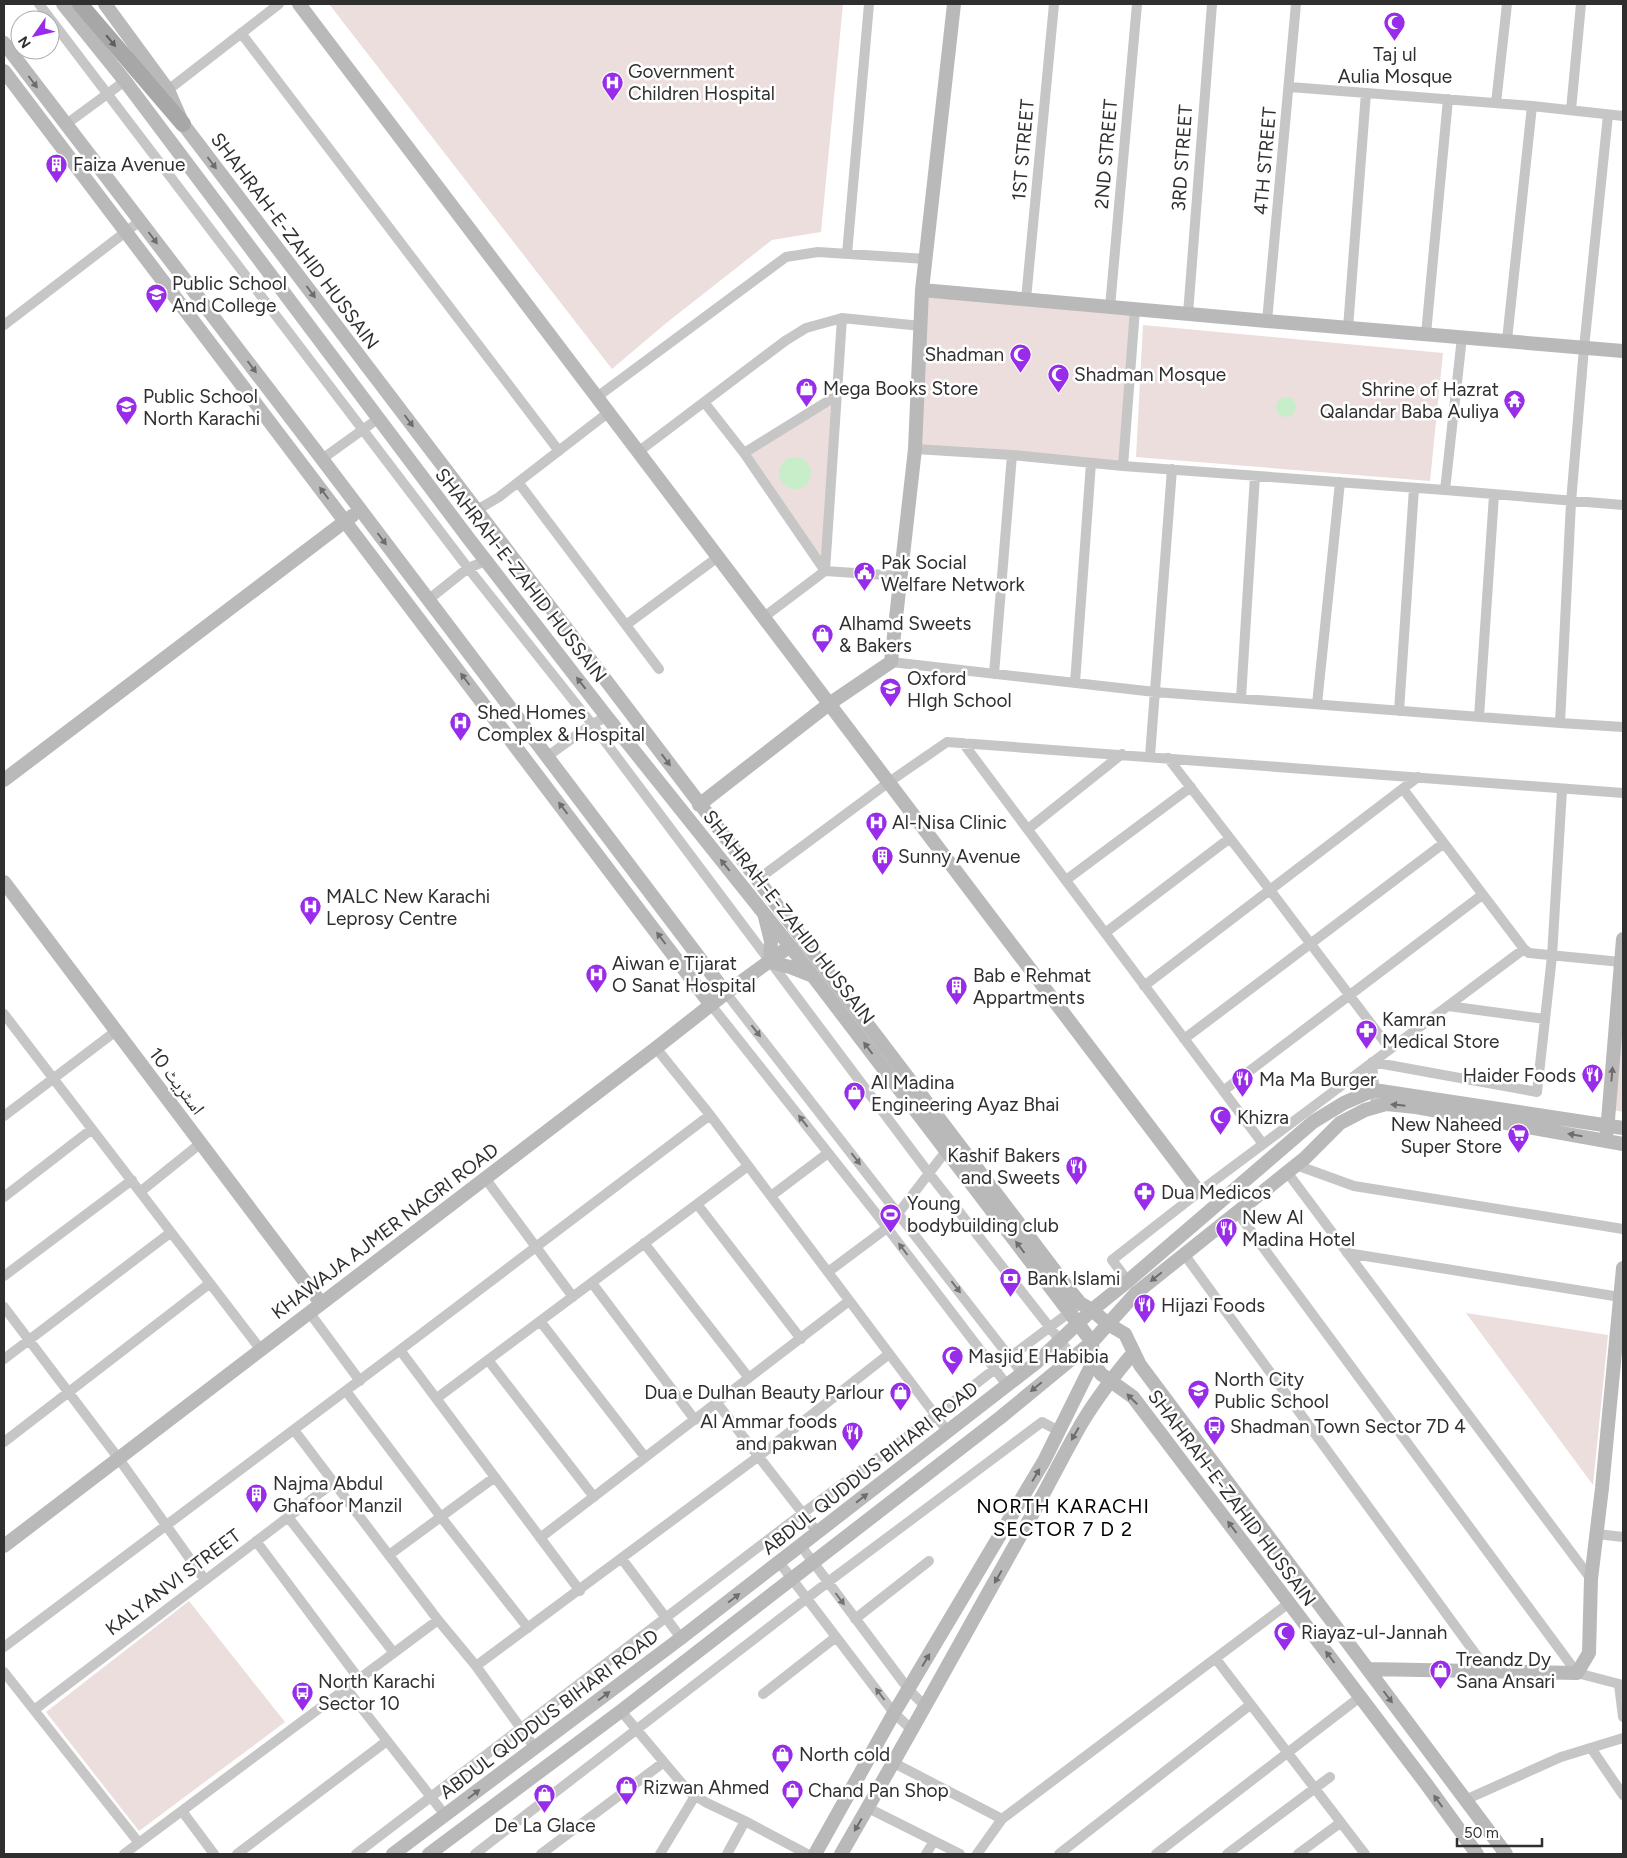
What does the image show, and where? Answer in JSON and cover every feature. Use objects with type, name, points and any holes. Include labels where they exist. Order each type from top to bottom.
[{"type":"main road","points":[[80,4],[182,124]]},
{"type":"street","points":[[39,4],[468,568],[592,724],[928,1172],[1074,1356]]},
{"type":"street","name":"SHAHRAH-E-ZAHID HUSSAIN","points":[[63,4],[125,81],[469,539],[790,946],[1092,1342]]},
{"type":"street","name":"SHAHRAH-E-ZAHID HUSSAIN","points":[[105,4],[168,90],[182,124],[477,510],[743,864],[1086,1306],[1108,1324],[1125,1334],[1140,1365],[1506,1854]]},
{"type":"street","points":[[168,90],[278,4]]},
{"type":"street","points":[[299,4],[1199,1192]]},
{"type":"street","points":[[847,254],[869,4]]},
{"type":"street","points":[[891,662],[915,449],[922,290],[954,4]]},
{"type":"street","name":"1ST STREET","points":[[1026,299],[1054,4]]},
{"type":"street","name":"2ND STREET","points":[[1110,307],[1137,4]]},
{"type":"street","name":"3RD STREET","points":[[1188,314],[1212,4]]},
{"type":"street","name":"4TH STREET","points":[[1267,321],[1290,87],[1296,4]]},
{"type":"street","points":[[1496,103],[1507,4]]},
{"type":"street","points":[[1571,110],[1581,4]]},
{"type":"street","points":[[241,33],[558,451]]},
{"type":"street","points":[[4,43],[548,756],[726,993],[1022,1372]]},
{"type":"street","points":[[5,76],[126,232],[712,1005],[1007,1385]]},
{"type":"street","points":[[65,125],[125,81]]},
{"type":"street","points":[[1290,87],[1532,106],[1623,116]]},
{"type":"street","points":[[1348,328],[1366,93]]},
{"type":"street","points":[[1426,334],[1448,99]]},
{"type":"street","points":[[1507,340],[1532,106]]},
{"type":"street","points":[[1560,723],[1571,502],[1584,348],[1608,115]]},
{"type":"street","points":[[4,325],[140,221]]},
{"type":"street","points":[[597,397],[786,257],[818,252],[926,258]]},
{"type":"street","points":[[922,290],[1348,328],[1623,350]]},
{"type":"street","points":[[1123,466],[1135,309]]},
{"type":"street","points":[[638,452],[785,341],[806,328],[842,318],[921,326]]},
{"type":"street","points":[[825,571],[842,318]]},
{"type":"street","points":[[1445,490],[1462,337]]},
{"type":"street","points":[[744,453],[836,396]]},
{"type":"street","points":[[704,402],[744,453],[825,571]]},
{"type":"street","points":[[477,510],[498,497],[609,412]]},
{"type":"street","points":[[322,459],[379,418]]},
{"type":"street","points":[[915,449],[1012,455],[1123,466],[1623,505]]},
{"type":"street","points":[[994,674],[1012,455]]},
{"type":"street","points":[[1075,683],[1092,463]]},
{"type":"street","points":[[1150,756],[1172,469]]},
{"type":"street","points":[[1241,698],[1255,476]]},
{"type":"street","points":[[518,482],[659,669]]},
{"type":"street","points":[[1318,704],[1340,482]]},
{"type":"street","points":[[1399,711],[1414,488]]},
{"type":"street","points":[[1479,717],[1494,494]]},
{"type":"street","points":[[4,780],[360,509]]},
{"type":"street","points":[[469,539],[489,526]]},
{"type":"street","points":[[626,625],[718,557]]},
{"type":"street","points":[[428,600],[468,568],[486,561]]},
{"type":"street","points":[[764,617],[825,571],[900,576]]},
{"type":"street","points":[[699,805],[829,704],[891,662],[1156,692],[1623,727]]},
{"type":"street","points":[[548,756],[592,724],[607,716]]},
{"type":"street","points":[[757,880],[888,782],[947,742],[1150,756],[1562,790],[1623,793]]},
{"type":"street","points":[[963,743],[1263,1144]]},
{"type":"street","points":[[1028,830],[1122,754]]},
{"type":"street","points":[[1168,758],[1390,1049]]},
{"type":"street","points":[[1144,986],[1418,777]]},
{"type":"street","points":[[1066,880],[1191,787]]},
{"type":"street","points":[[1403,789],[1482,895],[1529,953],[1621,962]]},
{"type":"street","points":[[1372,1062],[1537,1092],[1552,956],[1562,790]]},
{"type":"street","points":[[1105,933],[1230,838]]},
{"type":"street","points":[[1184,1039],[1444,843]]},
{"type":"street","points":[[743,864],[764,913],[771,941],[770,962]]},
{"type":"street","name":"اسٹریٹ 10","points":[[4,882],[321,1302]]},
{"type":"street","points":[[1223,1092],[1482,895]]},
{"type":"street","points":[[1606,1140],[1623,939]]},
{"type":"street","name":"KHAWAJA AJMER NAGRI ROAD","points":[[4,1546],[321,1302],[790,946]]},
{"type":"street","points":[[1128,1281],[1112,1260],[1199,1192],[1524,949]]},
{"type":"street","points":[[770,962],[790,967],[838,987]]},
{"type":"street","points":[[1448,1006],[1545,1020]]},
{"type":"street","points":[[4,1014],[8,1029],[52,1078],[261,1350]]},
{"type":"street","points":[[4,1116],[116,1031]]},
{"type":"street","points":[[656,1048],[710,1115],[948,1432]]},
{"type":"street","points":[[1372,1062],[1376,1107]]},
{"type":"street","points":[[1374,1090],[1623,1128]]},
{"type":"street","name":"ABDUL QUDDUS BIHARI ROAD","points":[[393,1854],[681,1638],[1037,1362],[1060,1340],[1074,1318],[1086,1306],[1128,1281],[1313,1122],[1344,1103],[1374,1090]]},
{"type":"street","name":"ABDUL QUDDUS BIHARI ROAD","points":[[429,1854],[621,1711],[1001,1417],[1092,1342],[1136,1293],[1291,1169],[1340,1123],[1365,1110],[1386,1104],[1416,1107],[1623,1143]]},
{"type":"street","points":[[4,1647],[360,1381],[710,1115]]},
{"type":"street","points":[[4,1197],[92,1129]]},
{"type":"street","points":[[140,1192],[201,1143]]},
{"type":"street","points":[[828,1272],[887,1228],[928,1172],[946,1151]]},
{"type":"street","points":[[771,1196],[828,1153]]},
{"type":"street","points":[[436,1398],[748,1166]]},
{"type":"street","points":[[1291,1169],[1354,1186],[1623,1229]]},
{"type":"street","points":[[1291,1169],[1347,1253],[1592,1579]]},
{"type":"street","points":[[485,1178],[573,1297]]},
{"type":"street","points":[[4,1276],[132,1180]]},
{"type":"street","points":[[697,1204],[801,1338]]},
{"type":"street","points":[[1237,1212],[1577,1673]]},
{"type":"street","points":[[4,1359],[170,1233]]},
{"type":"street","points":[[644,1243],[748,1378]]},
{"type":"street","points":[[1347,1253],[1620,1297]]},
{"type":"street","points":[[1184,1254],[1488,1671]]},
{"type":"street","points":[[1577,1673],[1589,1653],[1592,1579],[1619,1352],[1620,1297],[1623,1268]]},
{"type":"street","points":[[592,1283],[695,1420]]},
{"type":"street","points":[[4,1442],[209,1284]]},
{"type":"street","points":[[540,1538],[849,1301]]},
{"type":"street","points":[[4,1308],[119,1459],[205,1580]]},
{"type":"street","points":[[309,1312],[360,1381]]},
{"type":"street","points":[[356,1854],[803,1513],[935,1416],[994,1368],[1050,1327],[1074,1318]]},
{"type":"street","points":[[540,1321],[645,1458]]},
{"type":"street","points":[[815,1854],[894,1713],[1044,1461],[1093,1362],[1092,1342]]},
{"type":"street","points":[[400,1350],[580,1591]]},
{"type":"street","points":[[841,1854],[894,1764],[924,1705],[1045,1493],[1075,1434],[1110,1380],[1134,1352]]},
{"type":"street","points":[[476,1666],[580,1591],[759,1456],[889,1354]]},
{"type":"street","points":[[488,1360],[594,1497]]},
{"type":"street","name":"SHAHRAH-E-ZAHID HUSSAIN","points":[[1093,1362],[1101,1374],[1133,1397],[1477,1854]]},
{"type":"street","points":[[346,1391],[528,1628]]},
{"type":"street","points":[[717,1403],[818,1533]]},
{"type":"street","points":[[475,1854],[828,1582],[1042,1422],[1059,1431]]},
{"type":"street","points":[[294,1430],[438,1620],[476,1666],[536,1748]]},
{"type":"street","points":[[389,1555],[495,1477]]},
{"type":"street","name":"KALYANVI STREET","points":[[34,1710],[333,1482]]},
{"type":"street","points":[[288,1517],[394,1653]]},
{"type":"street","points":[[1597,1534],[1623,1537]]},
{"type":"street","points":[[256,1541],[359,1679]]},
{"type":"street","points":[[800,1546],[909,1690],[924,1705]]},
{"type":"street","points":[[622,1559],[681,1638]]},
{"type":"street","points":[[855,1619],[929,1561]]},
{"type":"street","points":[[780,1562],[894,1713],[912,1730]]},
{"type":"street","points":[[977,1854],[1002,1820],[1289,1603]]},
{"type":"street","points":[[124,1854],[438,1620]]},
{"type":"street","points":[[764,1694],[836,1637]]},
{"type":"street","points":[[1216,1659],[1365,1854]]},
{"type":"street","points":[[1368,1669],[1577,1673],[1621,1685],[1623,1717]]},
{"type":"street","points":[[4,1672],[139,1843]]},
{"type":"street","points":[[346,1688],[445,1815]]},
{"type":"street","points":[[1156,1854],[1360,1697]]},
{"type":"street","points":[[1059,1854],[1250,1705]]},
{"type":"street","points":[[621,1711],[689,1792],[807,1854]]},
{"type":"street","points":[[1466,1800],[1561,1757],[1623,1738]]},
{"type":"street","points":[[237,1854],[387,1741]]},
{"type":"street","points":[[1591,1748],[1623,1795]]},
{"type":"street","points":[[541,1854],[664,1762]]},
{"type":"street","points":[[894,1764],[1002,1820]]},
{"type":"street","points":[[1227,1854],[1330,1777]]},
{"type":"street","points":[[660,1854],[695,1796]]},
{"type":"street","points":[[868,1808],[960,1854]]},
{"type":"street","points":[[182,1811],[214,1854]]},
{"type":"street","points":[[727,1854],[746,1821]]},
{"type":"street","points":[[1298,1854],[1340,1823]]},
{"type":"street","points":[[926,1854],[934,1841]]},
{"type":"shaded area","points":[[329,4],[843,4],[821,232],[772,240],[665,324],[612,369]]},
{"type":"shaded area","points":[[922,290],[1135,309],[1123,466],[915,449]]},
{"type":"shaded area","points":[[1143,325],[1443,353],[1430,481],[1136,457]]},
{"type":"shaded area","points":[[836,396],[825,571],[744,453]]},
{"type":"shaded area","points":[[1282,397],[1290,397],[1296,403],[1296,411],[1290,417],[1282,417],[1276,411],[1276,403]]},
{"type":"shaded area","points":[[795,457],[806,462],[811,473],[806,484],[795,489],[784,484],[779,473],[784,462]]},
{"type":"shaded area","points":[[1623,940],[1623,1112],[1609,1109]]},
{"type":"shaded area","points":[[1466,1313],[1608,1335],[1593,1485]]},
{"type":"shaded area","points":[[189,1601],[285,1722],[139,1831],[46,1712]]},
{"type":"place","name":"Taj ul Aulia Mosque","points":[[1395,42]]},
{"type":"place","name":"Government Children Hospital","points":[[612,101]]},
{"type":"place","name":"Faiza Avenue","points":[[57,183]]},
{"type":"place","name":"Public School And College","points":[[156,313]]},
{"type":"place","name":"Shadman","points":[[1020,373]]},
{"type":"place","name":"Shadman Mosque","points":[[1058,393]]},
{"type":"place","name":"Mega Books Store","points":[[807,407]]},
{"type":"place","name":"Shrine of Hazrat Qalandar Baba Auliya","points":[[1515,419]]},
{"type":"place","name":"Public School North Karachi","points":[[127,426]]},
{"type":"place","name":"Pak Social Welfare Network","points":[[865,592]]},
{"type":"place","name":"Alhamd Sweets & Bakers","points":[[823,653]]},
{"type":"place","name":"Oxford HIgh School","points":[[891,708]]},
{"type":"place","name":"Shed Homes Complex & Hospital","points":[[461,742]]},
{"type":"place","name":"Al-Nisa Clinic","points":[[876,841]]},
{"type":"place","name":"Sunny Avenue","points":[[882,875]]},
{"type":"place","name":"MALC New Karachi Leprosy Centre","points":[[310,926]]},
{"type":"place","name":"Aiwan e Tijarat O Sanat Hospital","points":[[596,993]]},
{"type":"place","name":"Bab e Rehmat Appartments","points":[[957,1005]]},
{"type":"place","name":"Kamran Medical Store","points":[[1366,1049]]},
{"type":"place","name":"Haider Foods","points":[[1592,1094]]},
{"type":"place","name":"Ma Ma Burger","points":[[1243,1098]]},
{"type":"place","name":"Al Madina Engineering Ayaz Bhai","points":[[855,1112]]},
{"type":"place","name":"Khizra","points":[[1221,1136]]},
{"type":"place","name":"New Naheed Super Store","points":[[1518,1154]]},
{"type":"place","name":"Kashif Bakers and Sweets","points":[[1076,1185]]},
{"type":"place","name":"Dua Medicos","points":[[1145,1211]]},
{"type":"place","name":"Young bodybuilding club","points":[[891,1233]]},
{"type":"place","name":"New Al Madina Hotel","points":[[1226,1247]]},
{"type":"place","name":"Bank lslami","points":[[1011,1297]]},
{"type":"place","name":"Hijazi Foods","points":[[1145,1324]]},
{"type":"place","name":"Masjid E Habibia","points":[[952,1375]]},
{"type":"place","name":"North City Public School","points":[[1198,1409]]},
{"type":"place","name":"Dua e Dulhan Beauty Parlour","points":[[900,1411]]},
{"type":"place","name":"Shadman Town Sector 7D 4","points":[[1214,1445]]},
{"type":"place","name":"Al Ammar foods and pakwan","points":[[853,1451]]},
{"type":"place","name":"Najma Abdul Ghafoor Manzil","points":[[257,1513]]},
{"type":"place","name":"Riayaz-ul-Jannah","points":[[1285,1651]]},
{"type":"place","name":"Treandz Dy Sana Ansari","points":[[1440,1689]]},
{"type":"place","name":"North Karachi Sector 10","points":[[302,1711]]},
{"type":"place","name":"North cold","points":[[783,1773]]},
{"type":"place","name":"Rizwan Ahmed","points":[[627,1806]]},
{"type":"place","name":"Chand Pan Shop","points":[[792,1809]]},
{"type":"place","name":"De La Glace","points":[[545,1813]]},
{"type":"district","name":"NORTH KARACHI SECTOR 7 D 2","points":[[1063,1518]]}]
